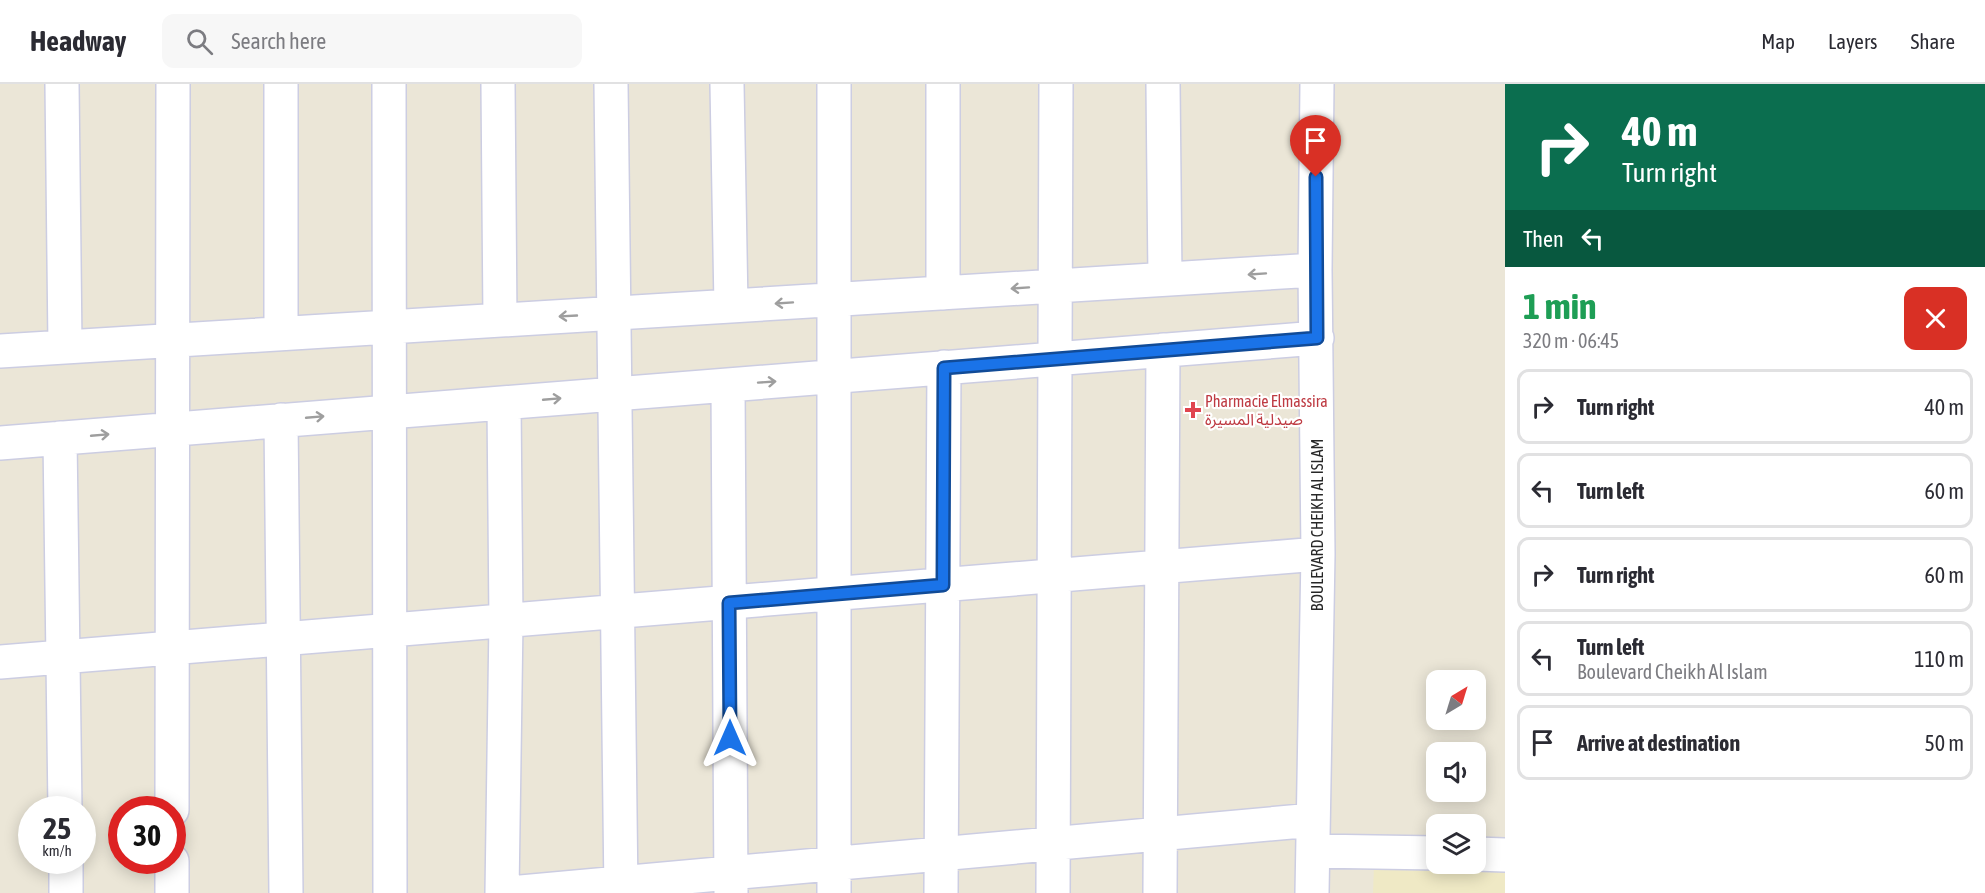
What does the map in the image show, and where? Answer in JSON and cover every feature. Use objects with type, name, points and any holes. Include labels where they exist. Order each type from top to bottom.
[{"type":"street","points":[[62,84],[65,346]]},
{"type":"street","points":[[172,84],[172,796]]},
{"type":"street","points":[[281,84],[281,333]]},
{"type":"street","points":[[389,84],[390,893]]},
{"type":"street","points":[[498,84],[500,320]]},
{"type":"street","points":[[611,84],[621,888]]},
{"type":"street","points":[[727,84],[731,306]]},
{"type":"street","points":[[834,84],[834,878]]},
{"type":"street","points":[[943,84],[943,293]]},
{"type":"street","points":[[1053,893],[1056,84]]},
{"type":"street","points":[[1163,84],[1165,279]]},
{"type":"street","name":"BOULEVARD CHEIKH AL ISLAM","points":[[1312,893],[1318,554],[1315,270],[1317,84]]},
{"type":"street","points":[[0,351],[1315,270]]},
{"type":"street","points":[[0,443],[1317,338]]},
{"type":"street","points":[[1160,893],[1163,350]]},
{"type":"street","points":[[941,893],[944,368]]},
{"type":"street","points":[[728,385],[731,883]]},
{"type":"street","points":[[502,893],[506,621],[504,403]]},
{"type":"street","points":[[281,420],[286,893]]},
{"type":"street","points":[[60,438],[65,796]]},
{"type":"street","points":[[0,662],[1318,554]]},
{"type":"street","points":[[510,893],[834,878],[941,853],[1160,834],[1313,835],[1426,851]]},
{"type":"street","points":[[1486,854],[1505,855]]},
{"type":"street","points":[[66,874],[66,893]]},
{"type":"street","points":[[172,874],[172,893]]},
{"type":"shaded area","points":[[1374,865],[1426,865],[1426,874],[1486,874],[1486,866],[1505,866],[1505,893],[1373,893]]},
{"type":"place","name":"Pharmacie Elmassira صيدلية المسيرة","points":[[1193,410]]},
{"type":"route","points":[[730,738],[729,603],[943,585],[944,368],[1317,338],[1316,177]]}]
